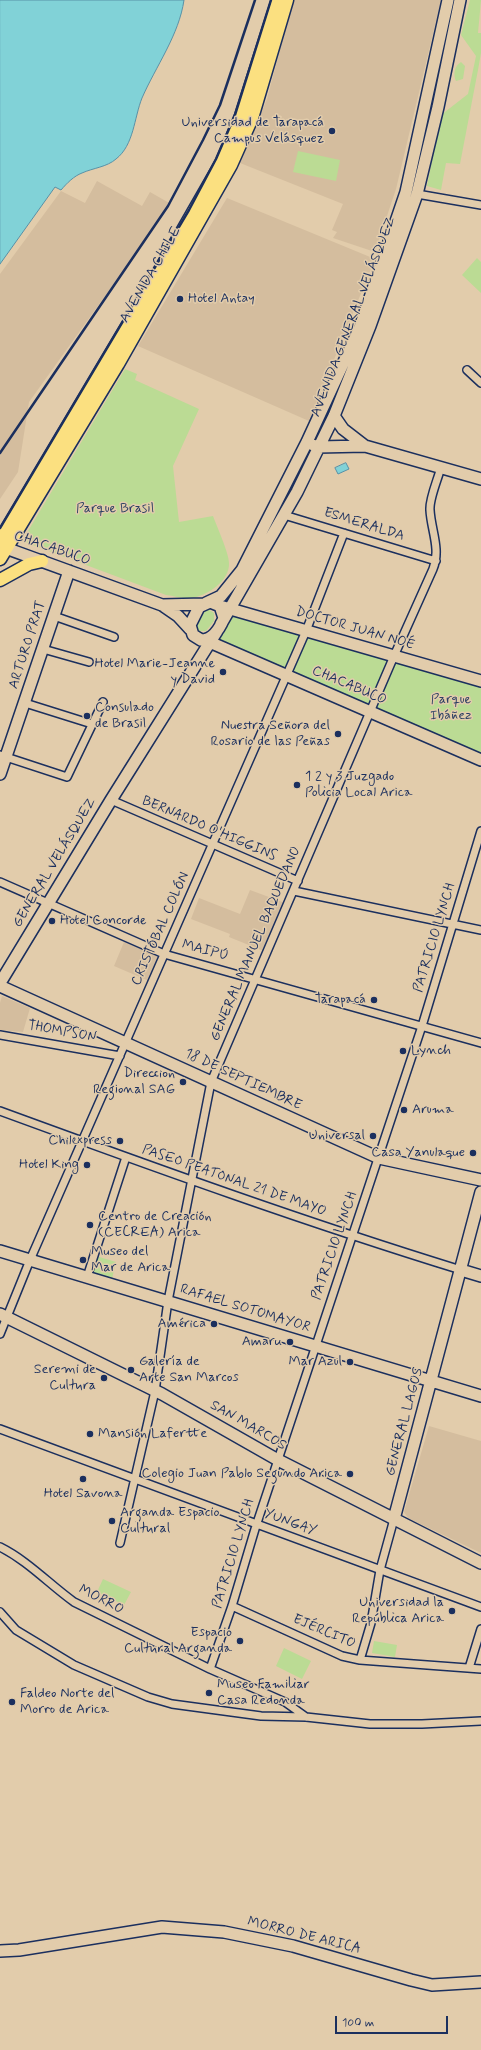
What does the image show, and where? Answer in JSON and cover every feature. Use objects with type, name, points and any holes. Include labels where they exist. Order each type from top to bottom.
[{"type":"main road","name":"AVENIDA CHILE","points":[[1,549],[231,165],[278,0]]},
{"type":"main road","name":"AVENIDA CHILE","points":[[243,124],[287,0]]},
{"type":"main road","name":"AVENIDA GENERAL VELÁSQUEZ","points":[[205,603],[221,596],[242,570],[307,442],[360,327],[406,192],[448,0]]},
{"type":"main road","name":"AVENIDA GENERAL VELÁSQUEZ","points":[[207,641],[219,627],[225,607],[297,492],[334,416],[370,326],[417,194],[438,107],[460,0]]},
{"type":"main road","points":[[334,416],[343,429],[365,446]]},
{"type":"main road","points":[[307,442],[318,447],[365,446],[481,479]]},
{"type":"main road","name":"CHACABUCO","points":[[1,549],[42,561],[162,604],[178,616],[190,629]]},
{"type":"main road","points":[[0,580],[29,564],[42,561]]},
{"type":"main road","name":"ARTURO PRAT","points":[[0,774],[3,756],[25,703],[69,571]]},
{"type":"main road","points":[[111,800],[207,641],[196,638],[190,629],[196,613],[205,603],[212,602],[225,607]]},
{"type":"main road","name":"CHACABUCO","points":[[162,604],[205,603]]},
{"type":"main road","name":"DOCTOR JUAN NOÉ","points":[[225,607],[481,681]]},
{"type":"main road","name":"CHACABUCO","points":[[207,641],[481,760]]},
{"type":"main road","name":"GENERAL VELÁSQUEZ","points":[[0,983],[111,800]]},
{"type":"main road","name":"18 DE SEPTIEMBRE","points":[[0,986],[379,1158],[481,1180]]},
{"type":"main road","name":"GENERAL LAGOS","points":[[394,1519],[481,1192]]},
{"type":"main road","name":"RAFAEL SOTOMAYOR","points":[[0,1251],[481,1396]]},
{"type":"main road","points":[[461,1270],[481,1276]]},
{"type":"main road","name":"SAN MARCOS","points":[[4,1316],[155,1391],[278,1460],[481,1563]]},
{"type":"main road","name":"MORRO DE ARICA","points":[[0,1951],[20,1950],[162,1927],[224,1932],[293,1946],[411,1980],[432,1984],[481,1982]]},
{"type":"street","points":[[417,194],[481,205]]},
{"type":"street","points":[[467,370],[481,383]]},
{"type":"street","name":"GENERAL MANUEL BAQUEDANO","points":[[120,1543],[155,1391],[168,1301],[190,1180],[211,1082],[436,560],[436,545],[429,508],[441,467]]},
{"type":"street","name":"ESMERALDA","points":[[284,515],[436,560]]},
{"type":"street","name":"CRISTÓBAL COLÓN","points":[[0,1334],[4,1316],[287,676],[344,533]]},
{"type":"street","points":[[54,616],[114,637]]},
{"type":"street","points":[[43,649],[89,662]]},
{"type":"street","points":[[3,756],[67,777],[103,702]]},
{"type":"street","points":[[25,703],[92,724]]},
{"type":"street","name":"BERNARDO O'HIGGINS","points":[[111,800],[298,881]]},
{"type":"street","name":"PATRICIO LYNCH","points":[[210,1668],[232,1606],[256,1524],[422,1026],[481,831]]},
{"type":"street","name":"MAIPÚ","points":[[0,882],[164,954],[255,978],[481,1043]]},
{"type":"street","points":[[294,891],[481,930]]},
{"type":"street","name":"THOMPSON","points":[[0,1035],[120,1056]]},
{"type":"street","name":"PASEO PEATONAL 21 DE MAYO","points":[[0,1111],[190,1180],[352,1236],[461,1270]]},
{"type":"street","points":[[87,1277],[126,1157]]},
{"type":"street","name":"YUNGAY","points":[[0,1429],[481,1607]]},
{"type":"street","name":"GENERAL LAGOS","points":[[360,1660],[371,1623],[380,1570],[394,1519]]},
{"type":"street","name":"MORRO","points":[[0,1546],[29,1564],[74,1602],[210,1668],[285,1702],[306,1716]]},
{"type":"street","name":"EJÉRCITO","points":[[232,1606],[342,1656],[360,1660],[481,1669]]},
{"type":"street","points":[[0,1612],[16,1630],[74,1665],[148,1697],[195,1709],[260,1716],[306,1716],[370,1724],[422,1724],[481,1721]]},
{"type":"street","points":[[469,1668],[481,1629]]},
{"type":"shaded area","name":"Universidad de Tarapacá Campus Velásquez","points":[[293,0],[441,0],[396,189],[375,252],[333,238],[337,232],[332,230],[343,204],[240,163],[267,99]]},
{"type":"shaded area","points":[[97,181],[142,206],[150,192],[171,204],[29,402],[18,472],[0,499],[0,274],[61,191],[85,203]]},
{"type":"shaded area","points":[[227,198],[375,259],[309,421],[138,346]]},
{"type":"shaded area","points":[[250,890],[285,903],[266,952],[229,937],[230,934],[191,919],[199,898],[240,914]]},
{"type":"shaded area","points":[[124,942],[160,957],[149,981],[114,966]]},
{"type":"shaded area","points":[[2,996],[30,1008],[23,1032],[0,1030],[0,1003]]},
{"type":"shaded area","points":[[429,1426],[481,1441],[481,1553],[408,1518],[404,1512]]},
{"type":"green space","points":[[470,0],[481,0],[478,33],[481,33],[481,53],[460,164],[446,163],[441,190],[427,186],[441,115],[468,94],[476,56],[461,35]]},
{"type":"green space","points":[[461,62],[465,66],[463,79],[456,81],[455,71]]},
{"type":"green space","points":[[298,151],[340,160],[336,181],[293,172]]},
{"type":"green space","points":[[477,258],[481,262],[481,293],[462,275]]},
{"type":"green space","name":"Parque Brasil","points":[[125,369],[137,374],[135,380],[199,409],[173,466],[179,522],[213,516],[225,547],[229,563],[226,576],[222,581],[210,591],[197,597],[185,598],[166,595],[22,541]]},
{"type":"green space","points":[[208,609],[214,613],[214,621],[206,631],[199,631],[196,624],[201,614]]},
{"type":"green space","name":"Parque Ibáñez","points":[[235,615],[481,686],[481,753],[221,641],[219,637],[231,617]]},
{"type":"green space","points":[[96,1256],[116,1262],[112,1279],[91,1273]]},
{"type":"green space","points":[[103,1579],[131,1592],[124,1605],[97,1592]]},
{"type":"green space","points":[[374,1641],[397,1645],[395,1657],[372,1653]]},
{"type":"green space","points":[[284,1648],[311,1661],[302,1679],[276,1666]]},
{"type":"water","points":[[0,0],[184,0],[172,38],[142,98],[133,131],[127,146],[112,162],[76,176],[61,190],[55,187],[0,264]]},
{"type":"water","points":[[346,463],[349,469],[338,474],[335,468]]},
{"type":"railway","points":[[0,453],[168,206],[220,105],[255,0]]},
{"type":"railway","points":[[0,528],[189,210],[216,159],[235,115],[271,0]]},
{"type":"place","name":"Universidad de Tarapacá Campus Velásquez","points":[[332,131]]},
{"type":"place","name":"Hotel Antay","points":[[180,299]]},
{"type":"place","name":"Hotel Marie-Jeanne y David","points":[[223,672]]},
{"type":"place","name":"Consulado de Brasil","points":[[87,716]]},
{"type":"place","name":"Nuestra Señora del Rosario de las Peñas","points":[[338,734]]},
{"type":"place","name":"1 2 y 3 Juzgado Policia Local Arica","points":[[297,785]]},
{"type":"place","name":"Hotel Concorde","points":[[52,921]]},
{"type":"place","name":"Tarapacá","points":[[374,1000]]},
{"type":"place","name":"Lynch","points":[[403,1051]]},
{"type":"place","name":"Direccion Regional SAG","points":[[183,1082]]},
{"type":"place","name":"Aruma","points":[[404,1110]]},
{"type":"place","name":"Universal","points":[[373,1136]]},
{"type":"place","name":"Chilexpress","points":[[120,1141]]},
{"type":"place","name":"Casa Yanulaque","points":[[473,1153]]},
{"type":"place","name":"Hotel King","points":[[87,1165]]},
{"type":"place","name":"Centro de Creación (CECREA) Arica","points":[[90,1225]]},
{"type":"place","name":"Museo del Mar de Arica","points":[[83,1260]]},
{"type":"place","name":"América","points":[[214,1324]]},
{"type":"place","name":"Amaru","points":[[290,1342]]},
{"type":"place","name":"Mar Azul","points":[[350,1362]]},
{"type":"place","name":"Galería de Arte San Marcos","points":[[131,1370]]},
{"type":"place","name":"Seremi de Cultura","points":[[104,1378]]},
{"type":"place","name":"Mansión Lafertte","points":[[90,1434]]},
{"type":"place","name":"Colegio Juan Pablo Segundo Arica","points":[[350,1474]]},
{"type":"place","name":"Hotel Savona","points":[[83,1479]]},
{"type":"place","name":"Arganda Espacio Cultural","points":[[112,1521]]},
{"type":"place","name":"Universidad la República Arica","points":[[452,1611]]},
{"type":"place","name":"Espacio Cultural Arganda","points":[[240,1641]]},
{"type":"place","name":"Museo Familiar Casa Redonda","points":[[209,1693]]},
{"type":"place","name":"Faldeo Norte del Morro de Arica","points":[[12,1702]]}]
